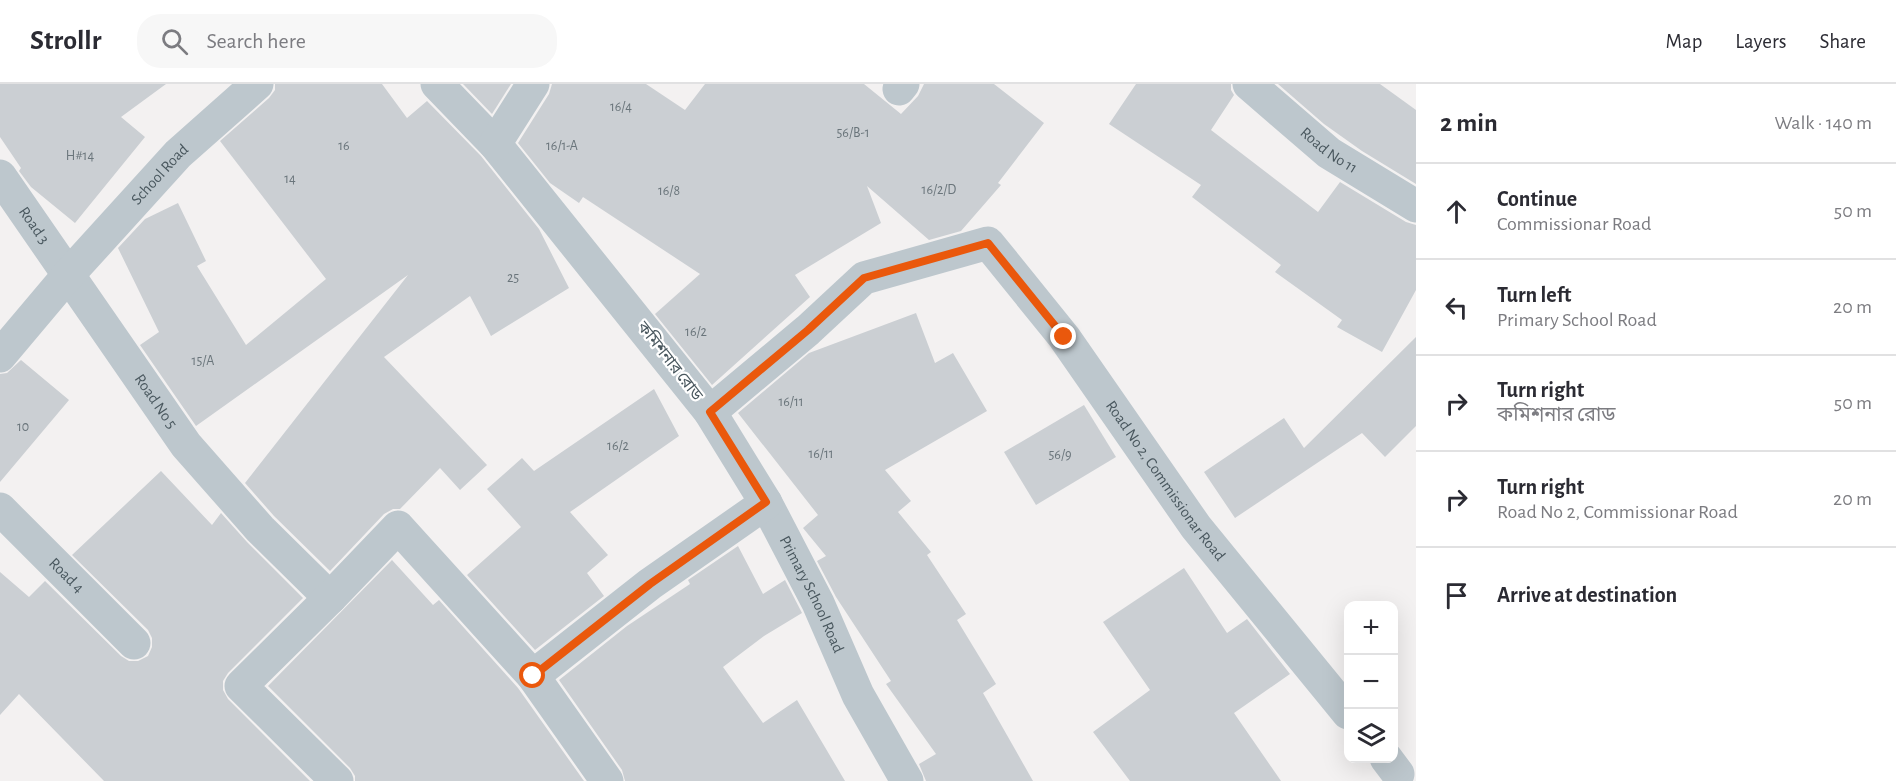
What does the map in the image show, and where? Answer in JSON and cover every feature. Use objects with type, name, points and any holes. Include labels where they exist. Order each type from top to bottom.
[{"type":"street","name":"School Road","points":[[69,274],[178,154],[257,84]]},
{"type":"street","name":"কমিশনার রোড","points":[[437,84],[495,144],[555,216],[710,412],[808,330],[864,278],[988,243]]},
{"type":"street","points":[[495,144],[533,84]]},
{"type":"street","name":"Road No 11","points":[[1249,84],[1329,153],[1416,206]]},
{"type":"street","name":"Road 3","points":[[0,176],[69,274]]},
{"type":"street","name":"Road No 2, Commissionar Road","points":[[988,243],[1064,337],[1196,527],[1345,709]]},
{"type":"street","points":[[0,356],[69,274]]},
{"type":"street","name":"Road No 5","points":[[69,274],[186,445],[260,529],[330,598]]},
{"type":"street","name":"Primary School Road","points":[[710,412],[766,502],[818,603],[858,695],[907,781]]},
{"type":"street","points":[[533,676],[650,584],[766,502]]},
{"type":"street","name":"Road 4","points":[[0,509],[134,644]]},
{"type":"street","points":[[337,781],[241,686],[398,527],[533,676],[607,781]]},
{"type":"building","points":[[0,84],[166,84],[121,117],[145,137],[75,223],[31,187],[0,137]]},
{"type":"building","points":[[275,84],[382,84],[407,118],[427,101],[481,156],[539,229],[569,288],[491,336],[470,296],[384,357],[487,465],[460,490],[440,468],[400,509],[393,509],[384,514],[330,571],[274,516],[245,483],[408,275],[196,426],[140,345],[159,332],[118,248],[145,219],[178,203],[206,261],[197,266],[246,345],[326,279],[220,141],[269,98],[275,90]]},
{"type":"building","points":[[463,84],[511,84],[492,114]]},
{"type":"building","points":[[552,84],[646,84],[685,110],[705,84],[864,84],[901,114],[918,96],[924,84],[994,84],[1044,123],[998,183],[1001,185],[961,231],[929,240],[867,186],[881,223],[795,275],[810,297],[712,385],[655,314],[700,274],[583,197],[579,203],[550,183],[518,143],[549,94]]},
{"type":"building","points":[[1136,84],[1231,84],[1234,95],[1211,130],[1318,212],[1340,182],[1406,222],[1416,225],[1416,290],[1382,352],[1337,327],[1342,320],[1275,272],[1281,265],[1192,197],[1201,185],[1109,124]]},
{"type":"building","points":[[1278,84],[1380,84],[1416,110],[1416,184],[1362,151],[1324,124]]},
{"type":"building","points":[[916,313],[935,363],[953,353],[987,411],[885,470],[911,501],[898,512],[931,552],[927,555],[966,614],[957,620],[996,684],[983,693],[1033,781],[926,781],[919,764],[936,754],[886,684],[891,681],[836,597],[817,561],[826,556],[803,528],[818,515],[738,413],[809,353]]},
{"type":"building","points":[[1416,337],[1416,426],[1385,457],[1362,433],[1235,518],[1204,472],[1284,418],[1304,448]]},
{"type":"building","points":[[21,360],[69,400],[0,482],[0,374],[7,373]]},
{"type":"building","points":[[654,389],[679,436],[570,512],[608,555],[587,573],[604,596],[535,650],[467,575],[521,527],[487,489],[522,458],[534,471]]},
{"type":"building","points":[[1084,405],[1116,457],[1036,505],[1004,452]]},
{"type":"building","points":[[161,471],[212,525],[221,513],[303,598],[228,673],[223,681],[223,690],[228,699],[310,781],[104,781],[19,694],[0,715],[0,572],[29,597],[45,581],[121,656],[129,661],[138,661],[148,656],[152,647],[152,638],[148,630],[72,555]]},
{"type":"building","points":[[738,546],[763,594],[785,580],[802,613],[764,636],[723,667],[763,723],[797,700],[845,781],[625,781],[622,770],[559,680],[627,626],[690,584],[688,580]]},
{"type":"building","points":[[392,560],[433,605],[439,600],[518,688],[584,781],[355,781],[350,768],[268,686]]},
{"type":"building","points":[[1184,568],[1227,633],[1247,619],[1290,674],[1234,713],[1281,781],[1130,781],[1093,732],[1150,690],[1103,622]]},
{"type":"route","points":[[533,676],[650,584],[766,502],[710,412],[808,330],[864,278],[988,243],[1064,337]]}]
